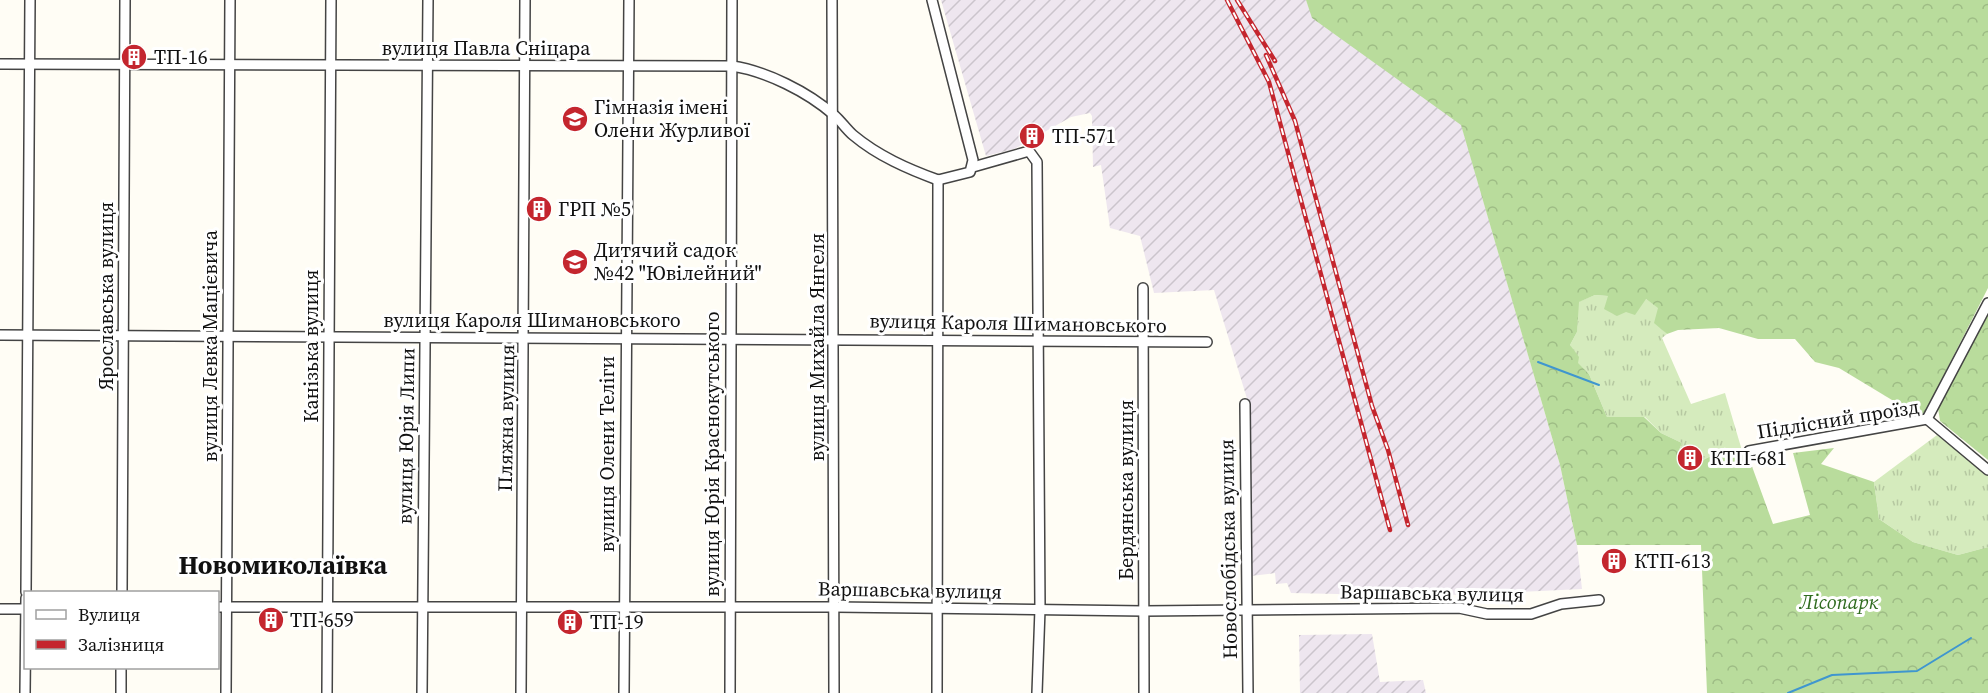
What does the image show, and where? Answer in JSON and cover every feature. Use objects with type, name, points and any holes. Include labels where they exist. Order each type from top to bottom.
[{"type":"street","points":[[26,591],[30,0]]},
{"type":"street","name":"Ярославська вулиця","points":[[122,591],[125,0]]},
{"type":"street","name":"вулиця Левка Мацієвича","points":[[226,693],[223,607],[230,0]]},
{"type":"street","name":"Канізька вулиця","points":[[327,693],[332,0]]},
{"type":"street","name":"вулиця Юрія Липи","points":[[422,693],[428,0]]},
{"type":"street","name":"Пляжна вулиця","points":[[521,693],[525,337],[525,0]]},
{"type":"street","name":"вулиця Олени Теліги","points":[[624,693],[629,0]]},
{"type":"street","name":"вулиця Юрія Краснокутського","points":[[730,693],[732,0]]},
{"type":"street","name":"вулиця Михайла Янгеля","points":[[832,0],[836,607],[834,693]]},
{"type":"street","points":[[932,0],[972,152],[973,167]]},
{"type":"street","name":"вулиця Павла Сніцара","points":[[0,64],[732,66],[755,71],[790,87],[834,115],[854,136],[893,162],[938,180]]},
{"type":"street","points":[[937,693],[938,180],[962,175],[973,167],[1029,151],[1037,162],[1040,340],[1038,693]]},
{"type":"street","name":"Бердянська вулиця","points":[[1143,288],[1144,693]]},
{"type":"street","points":[[1927,420],[1988,303]]},
{"type":"street","name":"вулиця Кароля Шимановського","points":[[0,335],[227,334],[328,337],[1208,342]]},
{"type":"street","name":"Новослобідська вулиця","points":[[1245,404],[1248,693]]},
{"type":"street","name":"Підлісний проїзд","points":[[1749,451],[1927,420],[1988,470]]},
{"type":"street","name":"Варшавська вулиця","points":[[223,607],[730,606],[1144,610],[1459,608],[1509,615],[1531,614],[1561,604],[1599,600]]},
{"type":"street","points":[[0,609],[24,609]]},
{"type":"street","points":[[25,669],[25,693]]},
{"type":"street","points":[[121,693],[122,669]]},
{"type":"shaded area","points":[[941,0],[1306,0],[1313,18],[1461,124],[1560,465],[1577,545],[1582,589],[1428,596],[1291,593],[1287,583],[1276,584],[1275,573],[1251,576],[1248,402],[1214,290],[1154,293],[1140,236],[1110,228],[1101,165],[1093,167],[1092,116],[1090,113],[1071,117],[1014,149],[986,156]]},
{"type":"shaded area","points":[[1372,634],[1380,682],[1423,680],[1426,693],[1300,693],[1299,635]]},
{"type":"green space","name":"Лісопарк","points":[[1306,0],[1988,0],[1988,288],[1924,414],[1892,400],[1839,368],[1815,362],[1795,339],[1758,339],[1719,328],[1678,330],[1667,334],[1654,323],[1658,308],[1646,299],[1635,315],[1626,312],[1617,316],[1604,309],[1608,296],[1595,295],[1579,302],[1577,332],[1570,345],[1579,357],[1578,363],[1589,374],[1607,417],[1644,417],[1661,433],[1682,443],[1677,455],[1689,467],[1713,455],[1743,454],[1750,461],[1773,524],[1810,515],[1793,453],[1834,448],[1821,464],[1874,482],[1879,519],[1913,542],[1958,555],[1988,547],[1988,693],[1707,693],[1701,545],[1577,545],[1560,465],[1461,125],[1312,18]]},
{"type":"green space","points":[[1595,295],[1608,296],[1608,302],[1646,299],[1659,308],[1661,328],[1667,334],[1662,338],[1691,404],[1725,393],[1743,454],[1713,455],[1689,467],[1677,455],[1682,443],[1661,433],[1645,417],[1607,417],[1589,374],[1577,363],[1570,345],[1577,332],[1578,302]]},
{"type":"green space","points":[[1988,315],[1988,460],[1940,421],[1938,408]]},
{"type":"green space","points":[[1937,435],[1988,475],[1988,547],[1958,555],[1913,542],[1879,519],[1874,482]]},
{"type":"waterway","points":[[1538,362],[1599,385]]},
{"type":"waterway","points":[[1788,693],[1832,675],[1917,671],[1971,638]]},
{"type":"railway","points":[[1227,0],[1269,82],[1390,530]]},
{"type":"railway","points":[[1237,0],[1275,61]]},
{"type":"railway","points":[[1266,55],[1295,121],[1372,406],[1388,450],[1408,525]]},
{"type":"place","name":"ТП-16","points":[[134,57]]},
{"type":"place","name":"Гімназія імені Олени Журливої","points":[[575,119]]},
{"type":"place","name":"ТП-571","points":[[1032,136]]},
{"type":"place","name":"ГРП №5","points":[[539,209]]},
{"type":"place","name":"Дитячий садок №42 \"Ювілейний\"","points":[[575,262]]},
{"type":"place","name":"КТП-681","points":[[1690,458]]},
{"type":"place","name":"КТП-613","points":[[1614,561]]},
{"type":"place","name":"ТП-659","points":[[271,620]]},
{"type":"place","name":"ТП-19","points":[[570,622]]},
{"type":"district","name":"Новомиколаївка","points":[[283,565]]}]
